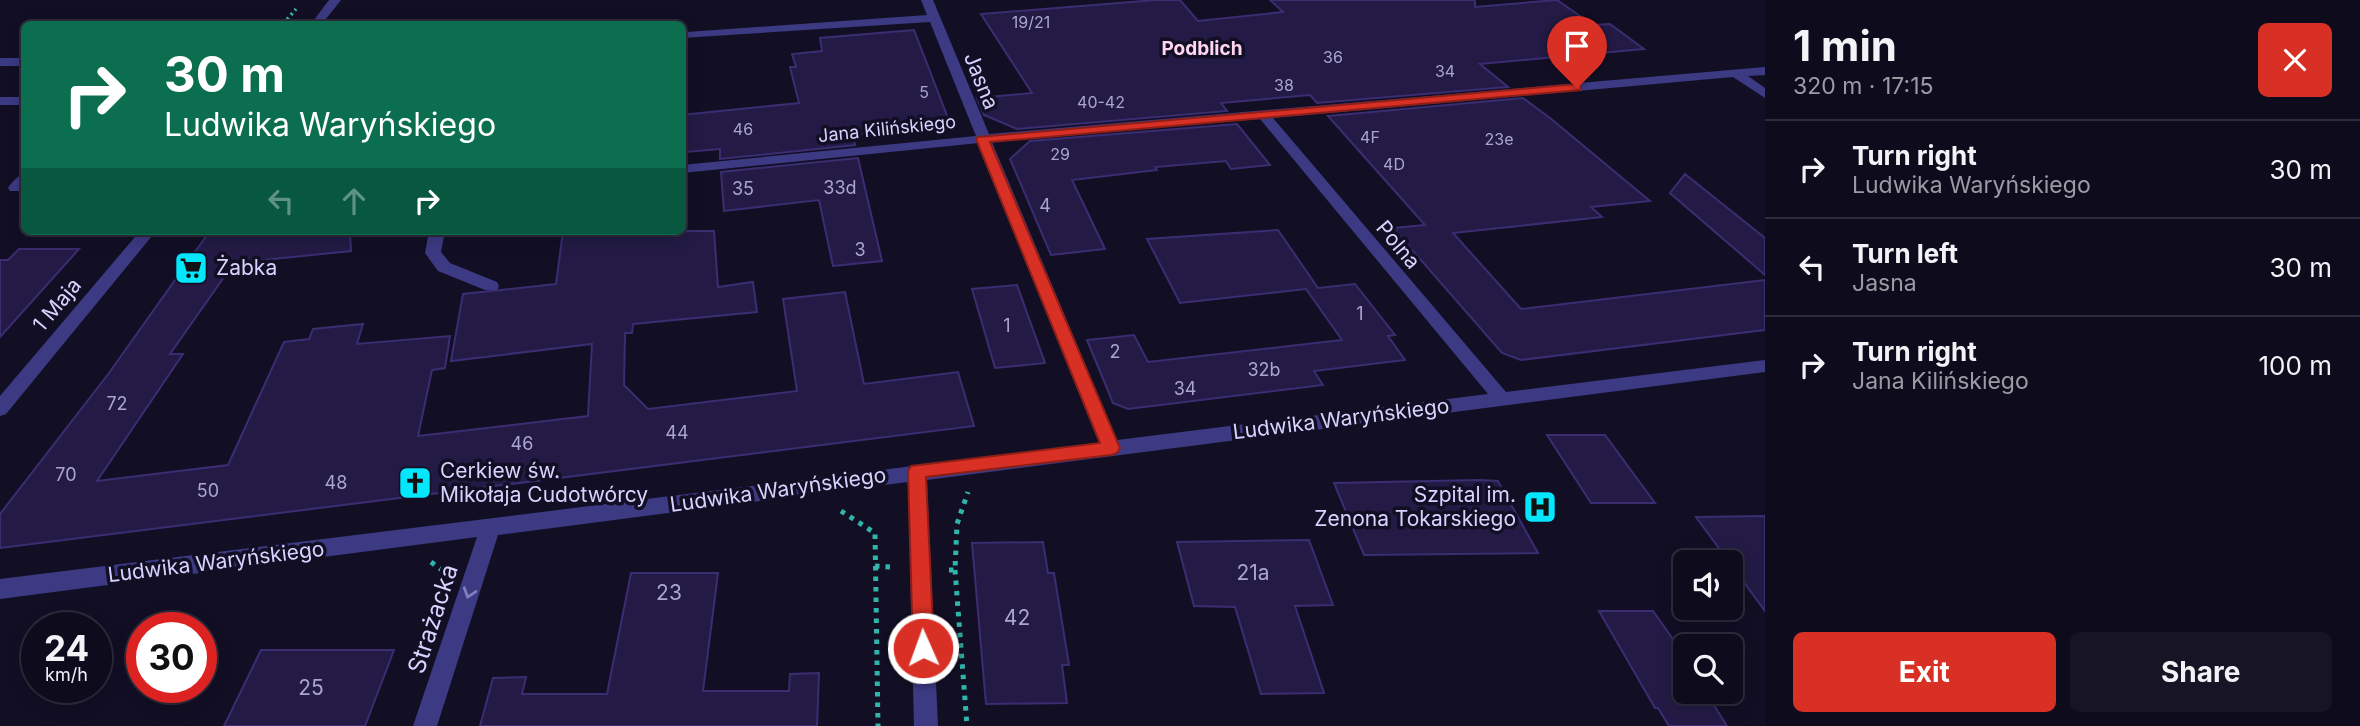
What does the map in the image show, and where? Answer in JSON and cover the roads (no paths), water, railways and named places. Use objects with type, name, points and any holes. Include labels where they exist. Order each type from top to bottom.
[{"type":"street","points":[[318,21],[335,0]]},
{"type":"street","name":"Jasna","points":[[927,0],[1111,448]]},
{"type":"street","points":[[687,36],[933,18]]},
{"type":"street","points":[[0,62],[21,62]]},
{"type":"street","name":"Jana Kilińskiego","points":[[686,169],[982,139],[1765,71]]},
{"type":"street","points":[[1735,74],[1765,94]]},
{"type":"street","points":[[0,101],[21,101]]},
{"type":"street","name":"Polna","points":[[1265,116],[1501,398]]},
{"type":"street","name":"1 Maja","points":[[0,408],[145,235]]},
{"type":"street","points":[[436,235],[433,253],[444,267],[491,286]]},
{"type":"street","name":"Ludwika Waryńskiego","points":[[0,589],[917,471],[1765,366]]},
{"type":"street","points":[[917,471],[926,726]]},
{"type":"street","name":"Strażacka","points":[[425,726],[490,528]]},
{"type":"place","name":"Żabka","points":[[191,268]]},
{"type":"place","name":"Cerkiew św. Mikołaja Cudotwórcy","points":[[415,483]]},
{"type":"place","name":"Szpital im. Zenona Tokarskiego","points":[[1540,507]]},
{"type":"district","name":"Podblich","points":[[1202,48]]}]
